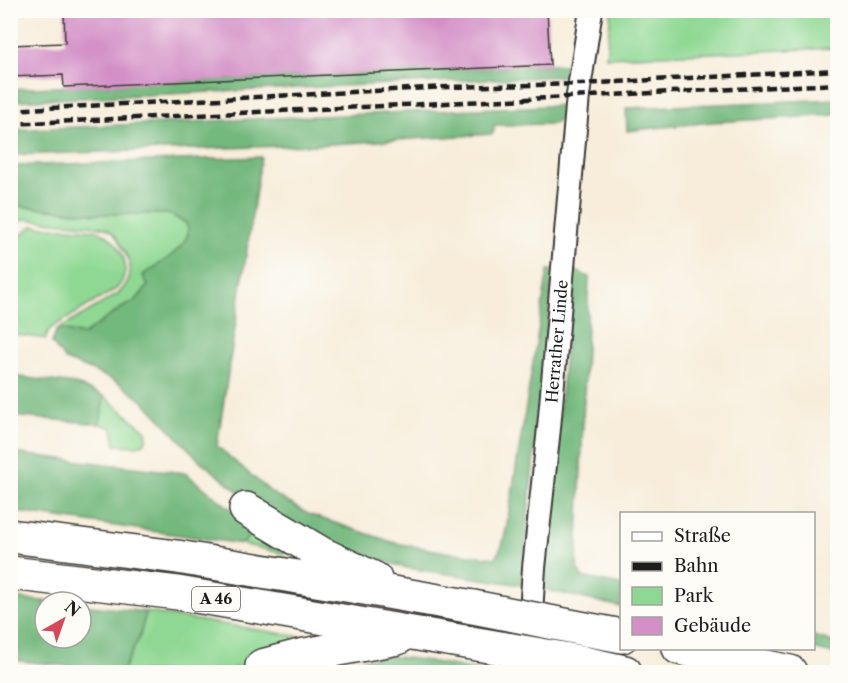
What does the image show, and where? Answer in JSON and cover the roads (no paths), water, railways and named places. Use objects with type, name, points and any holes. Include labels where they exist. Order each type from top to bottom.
[{"type":"highway","points":[[246,508],[322,554],[415,597]]},
{"type":"highway","name":"A 46","points":[[10,536],[177,557],[472,607],[620,636]]},
{"type":"highway","name":"A 46","points":[[10,573],[178,593],[580,662],[626,672]]},
{"type":"highway","points":[[262,666],[317,653],[420,635]]},
{"type":"highway","points":[[688,650],[790,672]]},
{"type":"street","name":"Herrather Linde","points":[[527,672],[534,568],[578,96],[591,10]]},
{"type":"railway","points":[[10,110],[448,87],[580,84],[838,70]]},
{"type":"railway","points":[[10,124],[838,84]]}]
